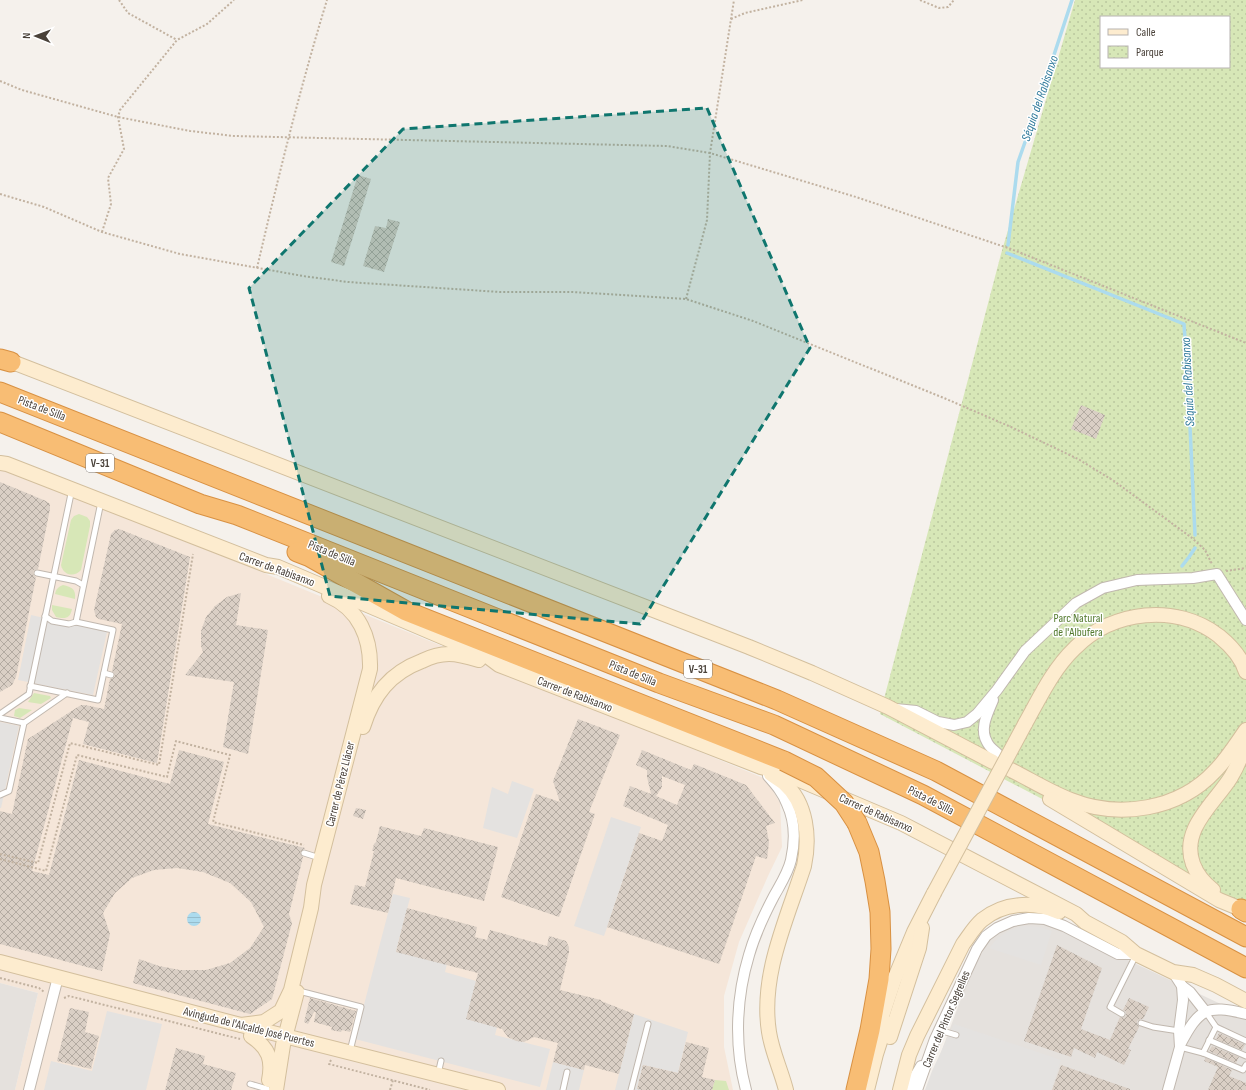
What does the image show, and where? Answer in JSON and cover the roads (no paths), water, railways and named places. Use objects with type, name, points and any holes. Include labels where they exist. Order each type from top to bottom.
[{"type":"highway","name":"Pista de Silla","points":[[0,392],[777,700],[936,771],[1246,937]]},
{"type":"highway","name":"Pista de Silla","points":[[0,422],[200,504],[237,515],[659,683],[774,725],[923,794],[1246,968]]},
{"type":"highway","points":[[200,504],[232,526],[310,557],[406,611],[784,761],[816,777],[844,803],[856,823],[869,852],[880,912],[881,950],[879,979],[870,1030],[856,1090]]},
{"type":"street","points":[[4,359],[749,647],[812,673],[996,758]]},
{"type":"street","name":"Carrer de Rabisanxo","points":[[2,462],[72,488],[266,565],[278,567],[488,656],[499,665],[761,767],[783,773],[901,823],[1076,914],[1085,922],[1122,942],[1136,954],[1173,972],[1193,975],[1246,1001]]},
{"type":"street","name":"Carrer de Pérez Llácer","points":[[241,1025],[264,1022],[281,1011],[291,990],[311,908],[314,885],[370,669],[370,656],[367,639],[360,624],[350,610],[338,600],[276,573],[266,565]]},
{"type":"street","points":[[888,708],[916,711],[938,722],[954,725],[967,722],[977,714],[997,690],[1025,651],[1049,627],[1076,602],[1103,588],[1137,580],[1193,578],[1217,574],[1246,620]]},
{"type":"street","points":[[860,1090],[881,1018],[894,980],[914,932],[1046,685],[1061,663],[1075,647],[1092,634],[1127,618],[1146,615],[1166,615],[1193,621],[1210,629],[1224,640],[1236,653],[1246,670]]},
{"type":"street","name":"Carrer de Pérez Llácer","points":[[270,1090],[297,991],[361,732],[368,711],[381,690],[393,677],[411,665],[432,657],[448,654],[465,656],[499,665]]},
{"type":"street","points":[[996,758],[987,743],[984,734],[984,723],[997,690]]},
{"type":"street","points":[[1244,909],[1218,900],[1014,771],[1072,801],[1095,807],[1123,810],[1144,808],[1165,803],[1186,794],[1201,784],[1214,772],[1246,730]]},
{"type":"street","points":[[1244,909],[1204,884],[1195,871],[1190,856],[1189,847],[1191,836],[1198,822],[1231,777],[1238,764],[1246,740]]},
{"type":"street","points":[[1231,777],[1246,766]]},
{"type":"street","points":[[746,1090],[738,1044],[741,986],[754,938],[790,861],[793,838],[790,812],[787,803],[780,791],[761,767]]},
{"type":"street","points":[[761,767],[784,783],[791,791],[804,818],[807,835],[804,866],[777,946],[770,975],[768,993],[768,1031],[773,1053],[786,1090]]},
{"type":"street","points":[[867,1090],[876,1054],[890,1010],[934,893]]},
{"type":"street","points":[[900,1090],[909,1055],[917,1036],[963,944],[972,931],[983,920],[998,910],[1016,905],[1032,905],[1048,907],[1074,920],[1085,922]]},
{"type":"street","name":"Carrer de Rabisanxo","points":[[977,949],[986,936],[997,928],[1013,921],[1030,918],[1045,919],[1064,926],[1118,954],[1136,954]]},
{"type":"street","points":[[876,1090],[890,1036],[919,948],[922,928]]},
{"type":"street","name":"Carrer del Pintor Segrelles","points":[[917,1090],[937,1034],[977,949]]},
{"type":"street","name":"Avinguda de l'Alcalde José Puertes","points":[[0,962],[55,986],[241,1025],[284,1040],[461,1090]]},
{"type":"street","name":"Avinguda de l'Alcalde José Puertes","points":[[0,971],[256,1040],[284,1040],[440,1068],[498,1090]]},
{"type":"street","points":[[1173,972],[1182,986],[1190,992],[1205,1012]]},
{"type":"street","points":[[29,1090],[55,986]]},
{"type":"street","points":[[1180,1047],[1179,1031],[1183,1000],[1182,986]]},
{"type":"street","points":[[1168,1090],[1180,1047],[1190,1026],[1197,1018],[1205,1012],[1217,1009],[1246,1014]]},
{"type":"street","points":[[907,1090],[937,1034]]},
{"type":"street","points":[[256,1040],[268,1054],[270,1061],[270,1090]]},
{"type":"lane","points":[[0,714],[29,694],[72,488]]},
{"type":"lane","points":[[76,622],[101,500]]},
{"type":"lane","points":[[37,573],[76,581],[83,586]]},
{"type":"lane","points":[[30,686],[98,700],[104,673],[113,630],[76,622],[69,624],[52,621],[45,616]]},
{"type":"lane","points":[[104,673],[111,675]]},
{"type":"lane","points":[[0,795],[9,791],[24,723],[67,694]]},
{"type":"lane","points":[[0,718],[24,723]]},
{"type":"lane","points":[[304,853],[321,858]]},
{"type":"lane","points":[[1122,1014],[1110,1007],[1136,954]]},
{"type":"lane","points":[[297,991],[361,1007],[350,1052]]},
{"type":"lane","points":[[1205,1012],[1216,1027],[1246,1042]]},
{"type":"lane","points":[[1141,1023],[1153,1027],[1179,1031]]},
{"type":"lane","points":[[631,1090],[648,1024]]},
{"type":"lane","points":[[1203,1054],[1216,1027]]},
{"type":"lane","points":[[937,1034],[956,1035]]},
{"type":"lane","points":[[1209,1040],[1246,1056]]},
{"type":"lane","points":[[1180,1047],[1203,1054],[1243,1070],[1246,1065]]},
{"type":"lane","points":[[563,1090],[567,1072]]},
{"type":"lane","points":[[250,1084],[270,1090]]},
{"type":"water","points":[[191,912],[197,912],[201,916],[201,922],[197,926],[191,926],[187,922],[187,916]]},
{"type":"waterway","name":"Séquia del Rabisanxo","points":[[1008,245],[1018,162],[1072,0]]},
{"type":"waterway","name":"Séquia del Rabisanxo","points":[[1007,253],[1184,324],[1195,535]]},
{"type":"waterway","name":"Séquia del Rabisanxo","points":[[1182,566],[1195,548]]},
{"type":"park label","name":"Parc Natural de l'Albufera","points":[[1078,625]]}]
